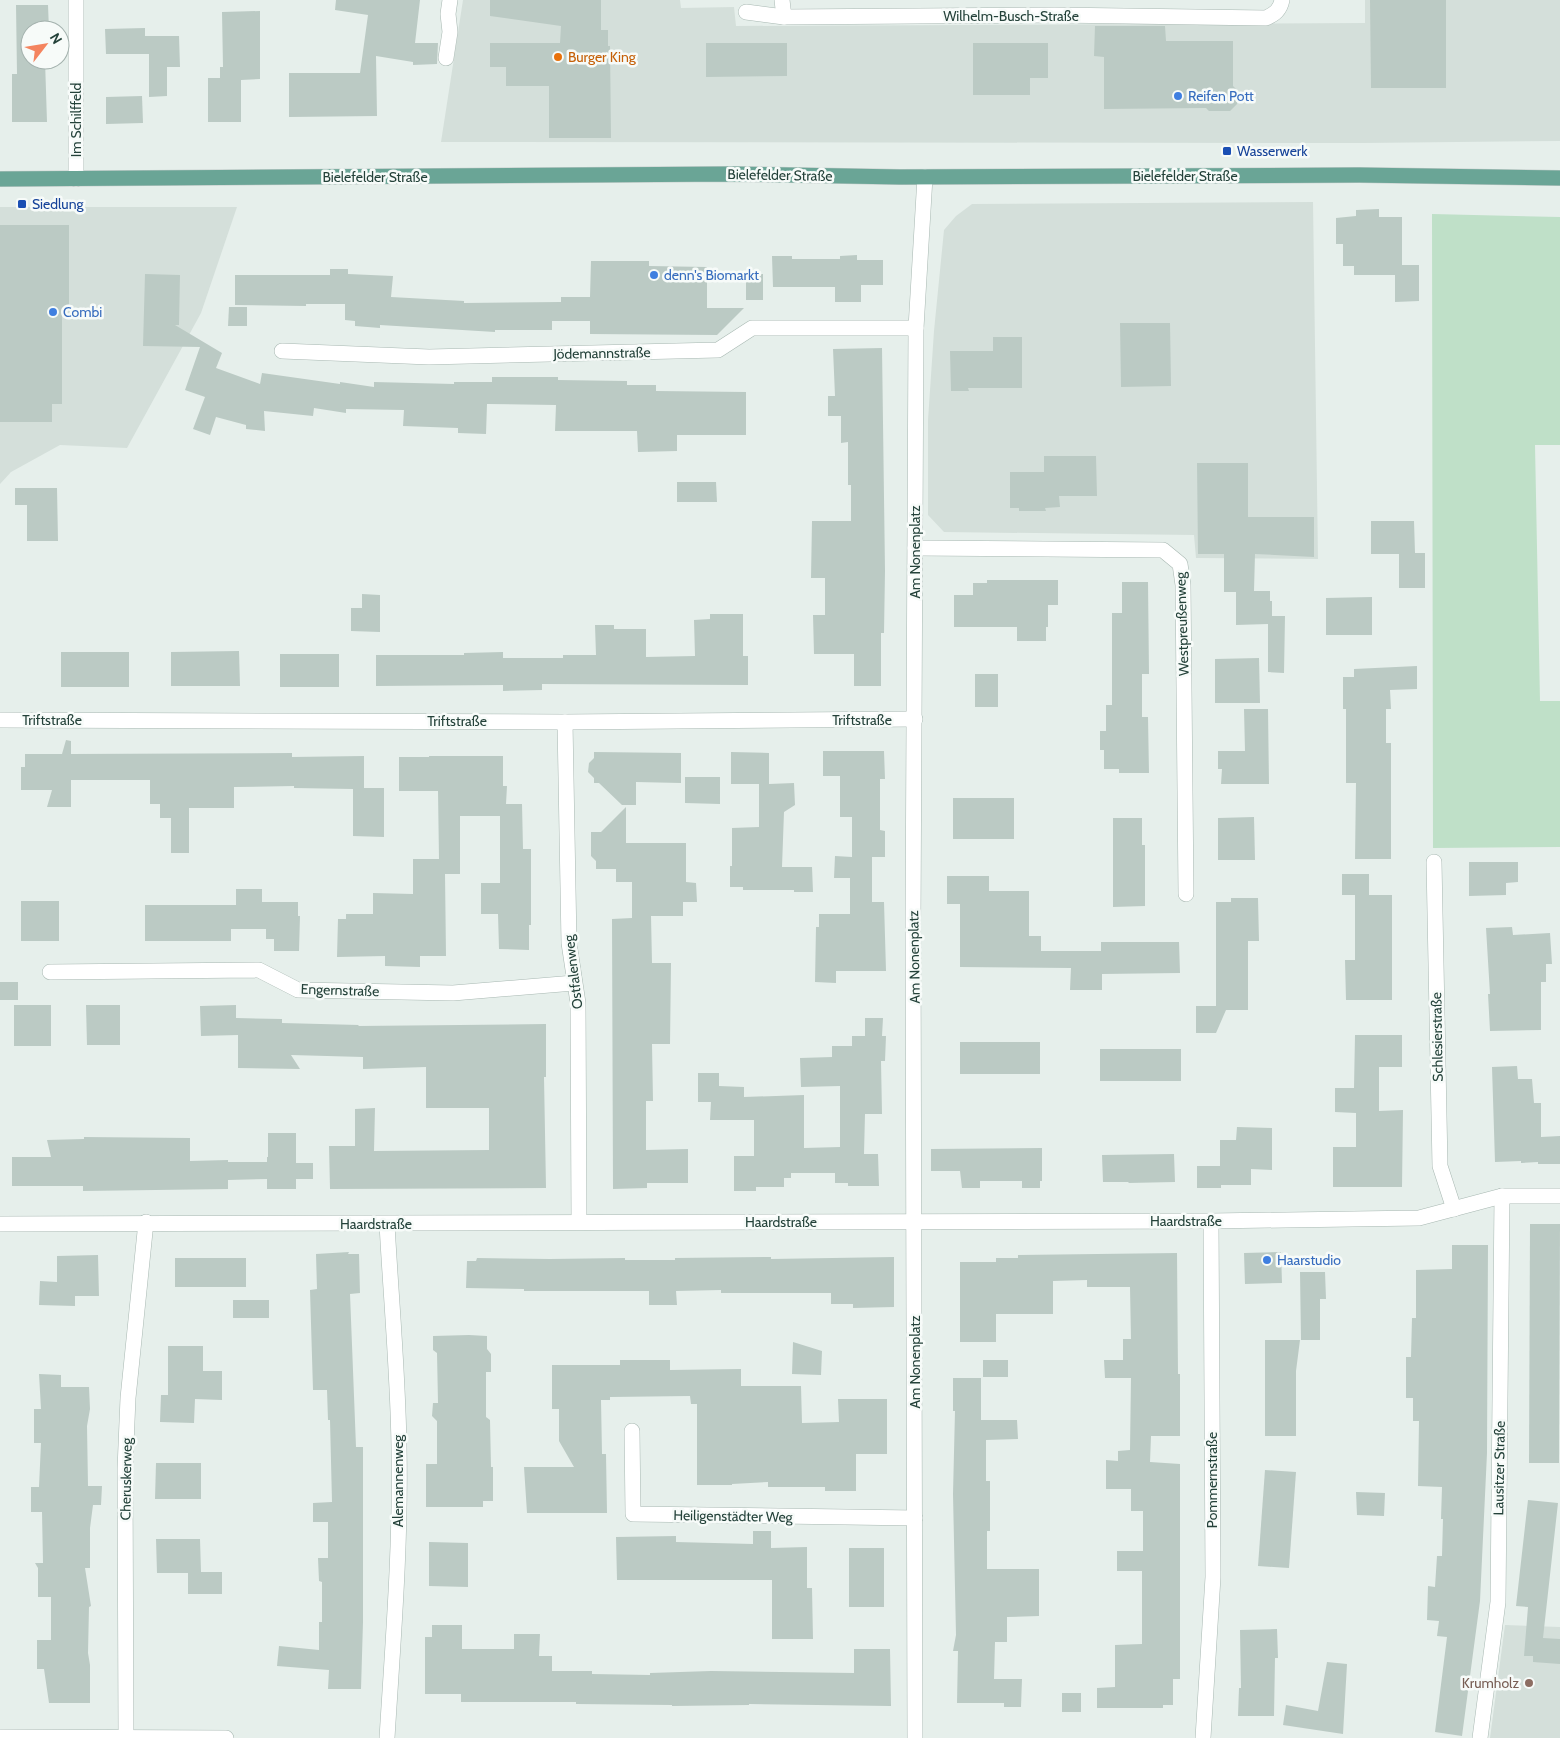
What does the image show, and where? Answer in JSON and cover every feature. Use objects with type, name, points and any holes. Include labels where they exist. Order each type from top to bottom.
[{"type":"main road","name":"Bielefelder Straße","points":[[0,179],[732,174],[925,177],[1359,175],[1560,178]]},
{"type":"street","name":"Im Schilffeld","points":[[76,0],[76,179]]},
{"type":"street","points":[[446,58],[450,32],[448,14],[450,0]]},
{"type":"street","points":[[782,0],[784,17]]},
{"type":"street","name":"Wilhelm-Busch-Straße","points":[[746,12],[784,17],[1054,7],[1266,18],[1278,7]]},
{"type":"street","name":"Am Nonenplatz","points":[[915,1738],[914,923],[916,328],[925,177]]},
{"type":"street","name":"Jödemannstraße","points":[[282,351],[428,357],[718,350],[752,328],[916,328]]},
{"type":"street","name":"Westpreußenweg","points":[[915,548],[1163,550],[1180,564],[1183,585],[1186,894]]},
{"type":"street","name":"Triftstraße","points":[[0,720],[565,722],[915,719]]},
{"type":"street","name":"Ostfalenweg","points":[[565,722],[569,943],[578,1003],[579,1222]]},
{"type":"street","name":"Schlesierstraße","points":[[1434,862],[1440,1166],[1454,1209]]},
{"type":"street","name":"Engernstraße","points":[[50,972],[259,970],[298,990],[454,993],[574,982]]},
{"type":"street","name":"Haardstraße","points":[[0,1224],[146,1222],[387,1224],[1211,1221],[1418,1218],[1502,1196],[1560,1196]]},
{"type":"street","name":"Lausitzer Straße","points":[[1480,1738],[1498,1602],[1502,1196]]},
{"type":"street","name":"Pommernstraße","points":[[1203,1738],[1213,1577],[1211,1221]]},
{"type":"street","name":"Cheruskerweg","points":[[126,1737],[125,1469],[128,1398],[146,1222]]},
{"type":"street","name":"Alemannenweg","points":[[387,1224],[400,1445],[400,1491],[396,1603],[387,1738]]},
{"type":"street","name":"Heiligenstädter Weg","points":[[632,1432],[633,1514],[915,1518]]},
{"type":"street","points":[[0,1737],[226,1738]]},
{"type":"shaded area","points":[[463,0],[680,0],[681,8],[734,7],[736,26],[1365,23],[1365,0],[1560,0],[1560,141],[1364,143],[441,142]]},
{"type":"shaded area","points":[[1313,202],[1318,559],[1196,558],[1194,535],[944,532],[928,515],[928,420],[934,331],[944,230],[956,216],[972,204]]},
{"type":"shaded area","points":[[0,207],[237,207],[201,313],[127,448],[60,445],[11,472],[0,484]]},
{"type":"shaded area","name":"Krumholz","points":[[1505,1625],[1560,1627],[1560,1738],[1490,1738]]},
{"type":"green space","points":[[1432,214],[1560,217],[1560,445],[1535,445],[1540,701],[1560,701],[1560,847],[1433,848]]},
{"type":"building","points":[[336,0],[420,0],[415,43],[438,43],[437,64],[413,65],[413,62],[376,56],[377,116],[289,117],[289,73],[360,73],[368,15],[335,10]]},
{"type":"building","points":[[490,0],[601,0],[601,30],[608,30],[608,46],[610,46],[611,138],[549,138],[549,86],[506,86],[506,67],[490,67],[490,43],[560,43],[561,26],[490,16]]},
{"type":"building","points":[[1370,0],[1446,0],[1446,88],[1371,88]]},
{"type":"building","points":[[16,5],[48,5],[49,20],[20,20],[20,70],[45,70],[47,122],[12,122],[12,74],[17,74]]},
{"type":"building","points":[[260,11],[260,79],[241,80],[241,122],[208,122],[208,78],[220,78],[220,67],[223,67],[222,12]]},
{"type":"building","points":[[1095,26],[1165,26],[1166,41],[1233,41],[1233,86],[1237,90],[1237,104],[1230,111],[1209,111],[1206,108],[1104,109],[1104,57],[1094,56]]},
{"type":"building","points":[[145,28],[145,36],[179,36],[180,67],[167,67],[167,96],[149,97],[149,54],[106,54],[105,29]]},
{"type":"building","points":[[706,43],[787,43],[787,76],[706,77]]},
{"type":"building","points":[[973,43],[1048,43],[1048,78],[1030,78],[1030,95],[973,95]]},
{"type":"building","points":[[142,96],[143,123],[106,124],[106,97]]},
{"type":"building","points":[[1379,209],[1379,217],[1402,217],[1402,265],[1419,265],[1419,301],[1395,302],[1395,275],[1354,275],[1354,266],[1343,266],[1343,244],[1336,244],[1336,218],[1356,216],[1356,210]]},
{"type":"building","points":[[0,225],[69,225],[69,311],[62,311],[62,404],[52,404],[52,422],[0,422]]},
{"type":"building","points":[[857,255],[857,260],[883,260],[883,285],[861,285],[861,302],[835,302],[835,287],[773,287],[772,256],[792,256],[792,259],[840,259],[840,256]]},
{"type":"building","points":[[591,261],[649,261],[649,266],[707,267],[707,308],[744,308],[717,335],[590,334],[590,321],[552,321],[552,330],[495,330],[495,332],[380,325],[380,328],[355,326],[355,321],[345,320],[345,304],[306,304],[306,306],[235,305],[235,275],[330,275],[330,269],[348,269],[348,274],[393,276],[391,297],[464,301],[464,303],[561,302],[561,297],[590,297]]},
{"type":"building","points":[[145,274],[180,275],[179,325],[175,325],[222,353],[216,368],[260,384],[262,373],[374,387],[374,382],[454,384],[454,382],[492,382],[492,377],[558,377],[558,380],[627,381],[627,385],[656,385],[656,391],[746,392],[746,435],[677,435],[677,451],[638,452],[637,431],[555,431],[556,405],[487,404],[486,434],[458,433],[458,428],[403,426],[404,410],[346,409],[346,413],[314,408],[313,416],[264,411],[265,431],[246,429],[246,425],[216,417],[210,435],[193,429],[205,397],[185,390],[200,347],[143,346]]},
{"type":"building","points":[[746,274],[763,274],[763,300],[746,300]]},
{"type":"building","points":[[229,307],[247,307],[247,326],[228,326]]},
{"type":"building","points":[[1120,323],[1170,323],[1171,386],[1121,387]]},
{"type":"building","points":[[993,337],[1022,337],[1022,388],[968,388],[969,391],[951,391],[950,351],[993,351]]},
{"type":"building","points":[[882,348],[885,571],[884,633],[881,633],[881,686],[854,686],[854,654],[814,654],[813,615],[825,615],[825,578],[811,578],[812,521],[851,521],[851,485],[848,485],[848,442],[841,443],[841,416],[828,416],[828,396],[835,396],[833,349]]},
{"type":"building","points":[[1044,456],[1096,456],[1097,496],[1059,496],[1060,507],[1045,508],[1046,511],[1019,511],[1019,508],[1010,508],[1010,472],[1044,472]]},
{"type":"building","points":[[1197,463],[1248,463],[1248,517],[1314,517],[1314,557],[1255,554],[1254,591],[1270,591],[1272,616],[1285,616],[1284,673],[1268,672],[1268,624],[1236,625],[1236,592],[1224,592],[1224,554],[1198,554]]},
{"type":"building","points":[[677,482],[716,482],[717,502],[677,502]]},
{"type":"building","points":[[15,488],[57,488],[58,541],[27,541],[27,505],[15,505]]},
{"type":"building","points":[[1371,521],[1414,521],[1415,553],[1425,553],[1425,588],[1399,588],[1399,554],[1371,554]]},
{"type":"building","points":[[987,580],[1058,580],[1058,605],[1048,605],[1046,641],[1017,641],[1017,627],[954,627],[954,595],[973,595],[973,583],[987,583]]},
{"type":"building","points":[[1122,582],[1148,582],[1149,674],[1142,674],[1142,717],[1148,717],[1149,773],[1119,773],[1119,769],[1104,769],[1104,750],[1100,750],[1100,731],[1106,731],[1106,705],[1112,705],[1112,613],[1122,613]]},
{"type":"building","points":[[362,594],[380,595],[380,632],[351,631],[351,608],[362,608]]},
{"type":"building","points":[[1372,597],[1372,635],[1326,635],[1326,598]]},
{"type":"building","points":[[710,614],[743,614],[743,656],[748,656],[748,685],[542,684],[542,690],[503,691],[503,685],[376,686],[376,655],[464,655],[464,653],[503,652],[503,658],[563,658],[563,655],[596,655],[595,625],[614,625],[614,629],[646,629],[646,657],[695,656],[694,620],[710,619]]},
{"type":"building","points":[[239,651],[240,686],[171,686],[171,652]]},
{"type":"building","points":[[61,652],[129,652],[129,687],[61,687]]},
{"type":"building","points":[[280,654],[339,654],[339,687],[280,687]]},
{"type":"building","points":[[1259,658],[1260,703],[1215,703],[1215,659]]},
{"type":"building","points":[[1417,666],[1417,689],[1390,690],[1391,709],[1386,709],[1386,743],[1391,743],[1391,859],[1355,859],[1356,783],[1346,783],[1346,709],[1343,709],[1343,677],[1354,677],[1354,669]]},
{"type":"building","points":[[975,674],[998,674],[998,707],[975,707]]},
{"type":"building","points":[[1244,709],[1268,709],[1269,784],[1221,784],[1222,769],[1218,769],[1218,751],[1245,751]]},
{"type":"building","points":[[66,740],[71,741],[71,754],[292,753],[292,757],[364,756],[364,788],[384,788],[384,837],[353,836],[353,789],[294,788],[294,786],[234,787],[234,808],[189,808],[189,853],[171,853],[171,818],[160,818],[160,804],[150,804],[150,780],[71,780],[71,807],[47,807],[52,790],[21,790],[21,767],[25,767],[25,754],[62,754]]},
{"type":"building","points":[[823,751],[884,751],[885,779],[880,779],[880,830],[885,831],[885,857],[872,857],[872,902],[884,902],[886,971],[836,971],[836,983],[815,982],[816,927],[819,927],[819,914],[850,914],[850,878],[834,878],[835,856],[852,857],[852,817],[840,817],[840,776],[823,776]]},
{"type":"building","points":[[594,752],[681,753],[681,783],[636,782],[636,805],[622,805],[599,783],[594,783],[594,778],[588,772],[589,763],[594,758]]},
{"type":"building","points":[[731,752],[769,753],[769,784],[794,783],[795,805],[784,812],[782,867],[812,867],[813,892],[743,890],[743,887],[730,887],[732,828],[759,827],[759,784],[731,784]]},
{"type":"building","points":[[503,756],[503,786],[507,786],[506,804],[522,804],[523,849],[531,849],[531,925],[529,925],[529,950],[499,949],[498,914],[481,914],[481,883],[500,883],[500,816],[460,816],[460,874],[445,874],[446,956],[420,956],[420,967],[385,966],[385,956],[337,957],[338,919],[346,919],[346,914],[373,914],[373,893],[413,894],[413,859],[439,859],[438,791],[399,791],[399,757]]},
{"type":"building","points":[[685,777],[720,777],[720,804],[685,803]]},
{"type":"building","points":[[953,798],[1014,798],[1014,839],[953,839]]},
{"type":"building","points":[[626,807],[626,843],[686,843],[686,882],[696,883],[697,902],[683,902],[683,916],[651,916],[652,963],[671,963],[670,1044],[652,1044],[653,1101],[646,1101],[646,1150],[688,1149],[688,1183],[647,1183],[647,1188],[613,1189],[612,919],[632,918],[632,882],[616,882],[616,869],[596,869],[596,861],[591,856],[591,832],[601,832]]},
{"type":"building","points":[[1254,817],[1255,860],[1218,860],[1218,818]]},
{"type":"building","points":[[1113,818],[1142,818],[1142,845],[1145,845],[1145,906],[1113,907]]},
{"type":"building","points":[[1469,862],[1518,862],[1518,882],[1506,883],[1506,895],[1469,896]]},
{"type":"building","points":[[1342,874],[1369,874],[1369,895],[1392,895],[1392,1000],[1346,1000],[1345,960],[1355,960],[1355,895],[1342,895]]},
{"type":"building","points":[[947,876],[989,876],[989,891],[1029,891],[1029,936],[1041,936],[1041,951],[1101,951],[1101,942],[1179,942],[1180,973],[1102,974],[1102,990],[1070,990],[1071,968],[960,967],[960,904],[947,904]]},
{"type":"building","points":[[236,889],[262,889],[262,902],[298,902],[298,916],[300,916],[299,951],[274,951],[274,939],[266,939],[266,929],[231,929],[231,941],[145,941],[145,905],[236,905]]},
{"type":"building","points":[[1231,898],[1258,898],[1259,941],[1248,941],[1248,1010],[1226,1010],[1216,1033],[1196,1033],[1196,1006],[1216,1006],[1216,902],[1231,902]]},
{"type":"building","points":[[21,901],[59,901],[59,941],[21,941]]},
{"type":"building","points":[[1512,927],[1513,935],[1550,933],[1552,964],[1546,964],[1546,982],[1541,982],[1541,1030],[1490,1031],[1486,928]]},
{"type":"building","points":[[0,982],[18,982],[18,1000],[0,1000]]},
{"type":"building","points":[[14,1005],[51,1005],[51,1046],[14,1046]]},
{"type":"building","points":[[86,1005],[120,1005],[120,1045],[87,1045]]},
{"type":"building","points":[[236,1005],[236,1018],[282,1019],[282,1023],[358,1026],[546,1024],[546,1077],[544,1077],[546,1188],[330,1189],[329,1146],[355,1146],[355,1109],[375,1108],[374,1151],[489,1150],[489,1108],[426,1108],[426,1067],[363,1069],[363,1057],[291,1055],[300,1069],[238,1068],[238,1035],[201,1036],[200,1006]]},
{"type":"building","points":[[865,1018],[883,1018],[882,1036],[886,1036],[885,1061],[881,1061],[882,1114],[865,1114],[864,1154],[878,1154],[879,1186],[848,1186],[848,1183],[835,1183],[835,1173],[791,1173],[791,1178],[784,1178],[784,1187],[756,1187],[756,1191],[734,1191],[734,1156],[754,1156],[754,1120],[710,1120],[711,1102],[698,1102],[698,1073],[719,1073],[719,1086],[744,1087],[744,1097],[804,1095],[804,1148],[840,1147],[840,1086],[801,1087],[800,1058],[832,1057],[832,1046],[852,1046],[852,1036],[865,1036]]},
{"type":"building","points":[[1355,1035],[1402,1035],[1402,1067],[1379,1067],[1379,1111],[1403,1110],[1402,1187],[1333,1187],[1333,1147],[1356,1147],[1356,1113],[1335,1112],[1335,1088],[1354,1088]]},
{"type":"building","points":[[960,1042],[1040,1042],[1040,1074],[960,1074]]},
{"type":"building","points":[[1100,1049],[1181,1049],[1181,1081],[1100,1081]]},
{"type":"building","points":[[1517,1066],[1518,1079],[1532,1079],[1534,1103],[1541,1103],[1541,1137],[1560,1136],[1560,1164],[1521,1163],[1521,1161],[1495,1162],[1492,1067]]},
{"type":"building","points":[[1237,1127],[1272,1128],[1272,1170],[1251,1169],[1251,1185],[1221,1185],[1221,1188],[1197,1188],[1197,1166],[1220,1166],[1220,1140],[1236,1140]]},
{"type":"building","points":[[268,1133],[296,1133],[296,1163],[313,1163],[313,1179],[296,1179],[296,1189],[267,1189],[267,1179],[228,1180],[228,1189],[83,1191],[83,1186],[12,1186],[12,1157],[51,1157],[47,1140],[84,1139],[84,1137],[190,1138],[190,1161],[267,1162]]},
{"type":"building","points":[[1042,1148],[1042,1181],[1040,1181],[1040,1188],[1022,1188],[1022,1181],[980,1181],[980,1188],[962,1188],[960,1171],[931,1171],[931,1149]]},
{"type":"building","points":[[1174,1154],[1175,1182],[1103,1182],[1102,1155]]},
{"type":"building","points":[[1530,1224],[1560,1224],[1559,1463],[1529,1463]]},
{"type":"building","points":[[1452,1245],[1488,1245],[1487,1453],[1480,1601],[1462,1736],[1435,1732],[1447,1637],[1437,1636],[1439,1621],[1427,1620],[1428,1586],[1435,1587],[1437,1556],[1442,1556],[1442,1487],[1418,1486],[1419,1421],[1413,1421],[1413,1398],[1406,1398],[1406,1357],[1411,1357],[1412,1318],[1416,1318],[1416,1270],[1452,1269]]},
{"type":"building","points":[[349,1252],[348,1254],[359,1254],[360,1293],[350,1294],[356,1447],[363,1447],[361,1689],[328,1689],[329,1670],[277,1666],[279,1646],[319,1650],[319,1622],[322,1622],[322,1582],[319,1581],[318,1558],[328,1558],[328,1522],[313,1522],[313,1503],[332,1502],[330,1420],[328,1420],[327,1390],[313,1390],[310,1290],[317,1289],[316,1254]]},
{"type":"building","points":[[1281,1252],[1282,1283],[1245,1284],[1244,1253]]},
{"type":"building","points":[[1177,1253],[1180,1436],[1151,1436],[1150,1462],[1180,1464],[1180,1679],[1173,1679],[1173,1705],[1163,1705],[1163,1708],[1097,1708],[1097,1688],[1115,1687],[1115,1645],[1142,1644],[1142,1571],[1117,1571],[1117,1551],[1143,1551],[1143,1511],[1131,1511],[1131,1489],[1106,1489],[1106,1460],[1118,1461],[1118,1451],[1130,1450],[1131,1378],[1105,1378],[1104,1360],[1123,1360],[1123,1339],[1131,1339],[1130,1287],[1087,1287],[1087,1280],[1053,1281],[1053,1314],[996,1314],[996,1342],[960,1342],[960,1262],[996,1262],[996,1258],[1018,1258],[1018,1255]]},
{"type":"building","points":[[98,1255],[99,1296],[75,1296],[75,1306],[39,1305],[40,1281],[57,1282],[57,1256]]},
{"type":"building","points":[[771,1257],[771,1259],[894,1257],[894,1307],[853,1308],[853,1304],[831,1304],[831,1293],[721,1293],[721,1290],[676,1291],[677,1305],[649,1305],[649,1291],[524,1291],[524,1289],[466,1288],[467,1261],[476,1261],[477,1258],[675,1260],[675,1258]]},
{"type":"building","points":[[175,1258],[246,1258],[246,1287],[175,1287]]},
{"type":"building","points":[[1300,1272],[1325,1272],[1326,1299],[1320,1299],[1320,1340],[1301,1340]]},
{"type":"building","points":[[233,1300],[269,1300],[269,1318],[233,1318]]},
{"type":"building","points":[[433,1336],[487,1336],[487,1349],[491,1354],[491,1372],[486,1372],[486,1417],[490,1420],[493,1501],[483,1501],[483,1507],[426,1507],[426,1464],[437,1464],[437,1421],[432,1416],[433,1403],[438,1403],[437,1353],[433,1350]]},
{"type":"building","points":[[1265,1340],[1300,1340],[1296,1371],[1296,1436],[1265,1436]]},
{"type":"building","points":[[793,1342],[822,1351],[821,1375],[792,1374]]},
{"type":"building","points":[[168,1346],[203,1346],[203,1371],[222,1371],[222,1400],[195,1399],[194,1423],[160,1422],[161,1395],[168,1395]]},
{"type":"building","points":[[620,1360],[670,1360],[670,1370],[741,1369],[741,1386],[801,1386],[802,1423],[839,1422],[838,1399],[887,1399],[887,1454],[856,1454],[856,1491],[825,1491],[825,1487],[768,1487],[768,1482],[697,1485],[697,1404],[691,1404],[690,1396],[610,1397],[610,1400],[601,1400],[602,1454],[606,1454],[607,1513],[527,1513],[524,1467],[574,1467],[559,1441],[559,1409],[552,1409],[552,1365],[620,1365]]},
{"type":"building","points":[[983,1360],[1008,1360],[1008,1377],[983,1377]]},
{"type":"building","points":[[39,1374],[61,1375],[61,1387],[89,1387],[90,1409],[87,1426],[88,1486],[102,1486],[101,1505],[93,1505],[90,1528],[90,1568],[85,1568],[91,1606],[89,1607],[88,1653],[90,1665],[90,1703],[49,1703],[44,1669],[37,1669],[37,1640],[51,1640],[51,1597],[38,1597],[38,1568],[35,1563],[43,1563],[42,1512],[31,1512],[31,1487],[39,1487],[41,1443],[34,1443],[34,1409],[41,1409]]},
{"type":"building","points":[[953,1378],[981,1378],[981,1420],[1017,1420],[1018,1439],[986,1440],[986,1481],[990,1481],[990,1531],[987,1531],[987,1569],[1039,1569],[1039,1616],[1007,1617],[1007,1642],[995,1642],[994,1679],[1022,1679],[1021,1707],[1004,1707],[1004,1703],[957,1703],[958,1651],[953,1651],[956,1635],[953,1494],[955,1411],[953,1411]]},
{"type":"building","points":[[156,1463],[201,1463],[201,1499],[155,1499]]},
{"type":"building","points":[[1265,1470],[1296,1472],[1289,1568],[1258,1566]]},
{"type":"building","points":[[1356,1492],[1385,1493],[1384,1516],[1357,1515]]},
{"type":"building","points":[[1528,1500],[1558,1503],[1543,1638],[1560,1639],[1560,1664],[1533,1662],[1533,1656],[1524,1656],[1528,1607],[1516,1606]]},
{"type":"building","points":[[753,1531],[771,1531],[771,1548],[807,1547],[807,1588],[812,1588],[813,1639],[772,1639],[772,1580],[617,1580],[616,1537],[676,1536],[676,1542],[753,1544]]},
{"type":"building","points":[[156,1539],[200,1539],[201,1572],[222,1572],[222,1594],[188,1594],[188,1573],[157,1573]]},
{"type":"building","points":[[429,1542],[468,1543],[468,1587],[429,1586]]},
{"type":"building","points":[[849,1548],[884,1548],[884,1607],[849,1607]]},
{"type":"building","points":[[432,1625],[462,1625],[462,1649],[514,1649],[514,1634],[540,1634],[539,1656],[552,1656],[552,1671],[592,1671],[592,1674],[650,1675],[650,1673],[711,1671],[854,1673],[854,1649],[890,1649],[891,1706],[749,1704],[672,1706],[576,1704],[576,1702],[461,1702],[461,1694],[425,1694],[425,1637],[432,1637]]},
{"type":"building","points":[[1277,1629],[1278,1658],[1275,1658],[1274,1716],[1238,1716],[1239,1688],[1241,1688],[1240,1630]]},
{"type":"building","points":[[1327,1662],[1347,1664],[1343,1734],[1283,1725],[1286,1705],[1318,1711]]},
{"type":"building","points":[[1062,1693],[1081,1693],[1081,1712],[1062,1712]]},
{"type":"place","name":"Burger King","points":[[558,57]]},
{"type":"place","name":"Reifen Pott","points":[[1178,96]]},
{"type":"place","name":"Wasserwerk","points":[[1227,151]]},
{"type":"place","name":"Siedlung","points":[[22,204]]},
{"type":"place","name":"denn's Biomarkt","points":[[654,275]]},
{"type":"place","name":"Combi","points":[[53,312]]},
{"type":"place","name":"Haarstudio","points":[[1267,1260]]},
{"type":"place","name":"Krumholz","points":[[1529,1683]]}]
